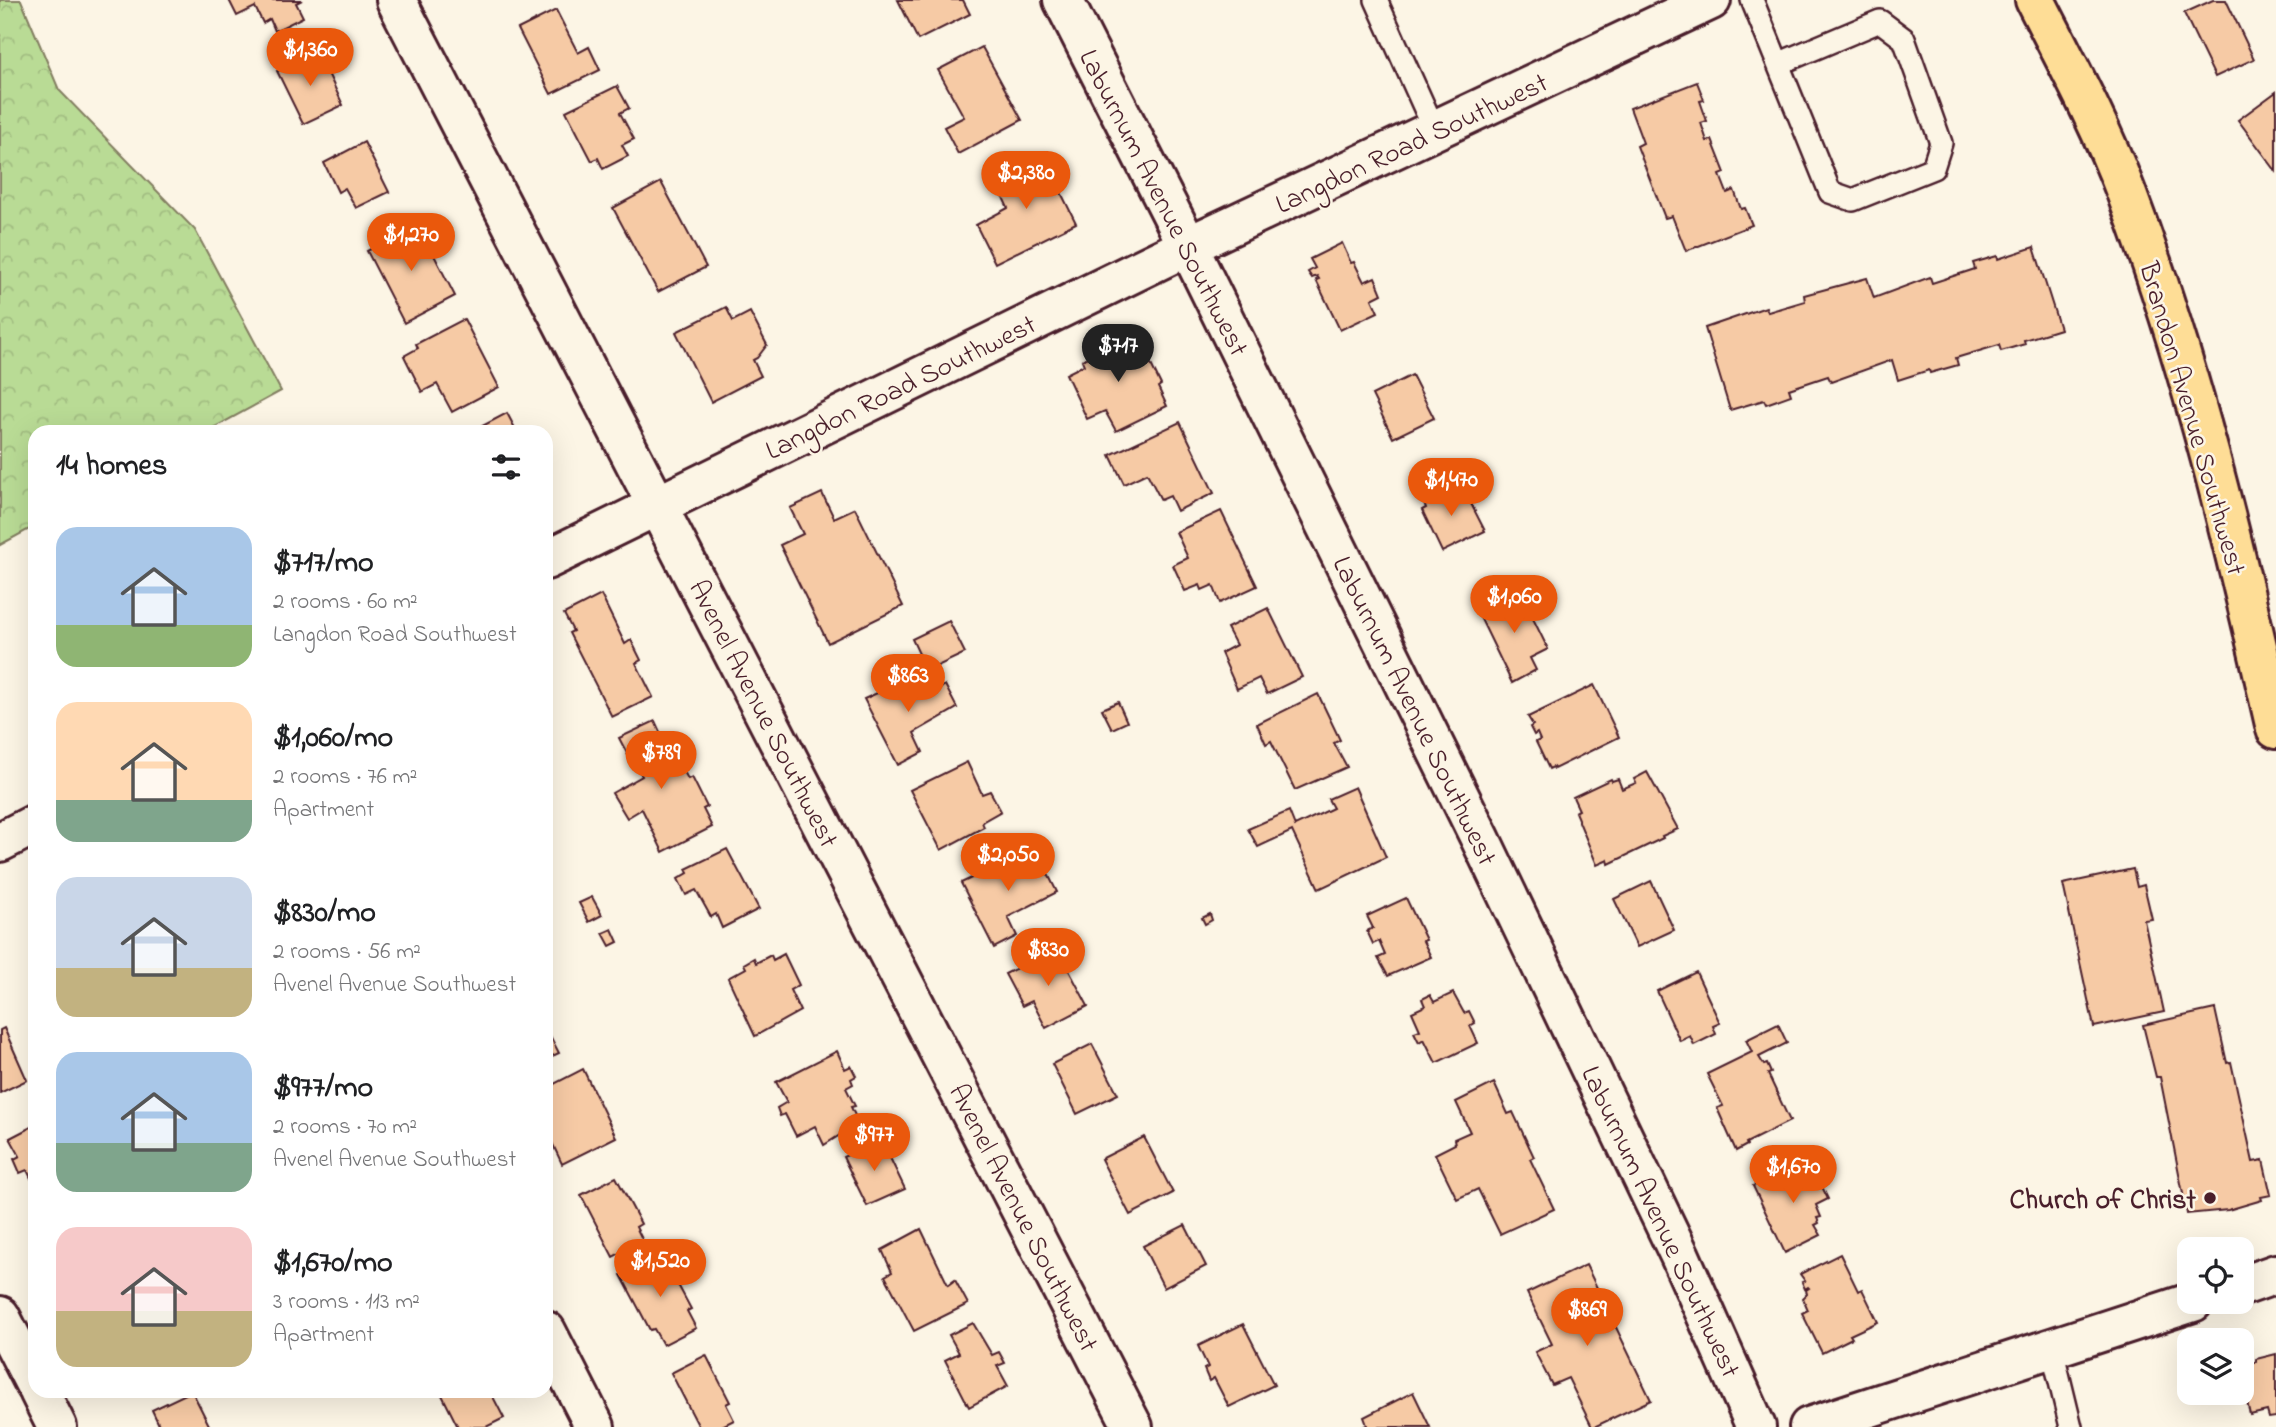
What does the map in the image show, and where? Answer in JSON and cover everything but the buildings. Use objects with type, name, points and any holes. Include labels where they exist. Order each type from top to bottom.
[{"type":"main road","name":"Brandon Avenue Southwest","points":[[2035,0],[2076,80],[2125,191],[2176,335],[2265,631],[2276,729]]},
{"type":"street","name":"Avenel Avenue Southwest","points":[[396,0],[1132,1427]]},
{"type":"street","name":"Laburnum Avenue Southwest","points":[[1063,0],[1188,246],[1480,838],[1680,1256],[1755,1427]]},
{"type":"street","name":"Langdon Road Southwest","points":[[553,556],[1188,246],[1709,0]]},
{"type":"street","points":[[0,842],[28,828]]},
{"type":"street","points":[[2254,1282],[2276,1274]]},
{"type":"street","points":[[1809,1427],[2177,1307]]},
{"type":"street","points":[[0,1316],[28,1370]]},
{"type":"street","points":[[553,1345],[594,1427]]},
{"type":"street","points":[[42,1398],[57,1427]]},
{"type":"lane","points":[[1376,0],[1435,131]]},
{"type":"lane","points":[[1752,0],[1778,64],[1830,192],[1853,200],[1933,167],[1941,143],[1904,38],[1880,21],[1778,64]]},
{"type":"lane","points":[[2052,1349],[2071,1427]]},
{"type":"green space","points":[[0,0],[21,0],[59,90],[195,230],[281,391],[219,425],[28,425],[28,530],[0,545]]},
{"type":"place","name":"Church of Christ","points":[[2210,1198]]}]
